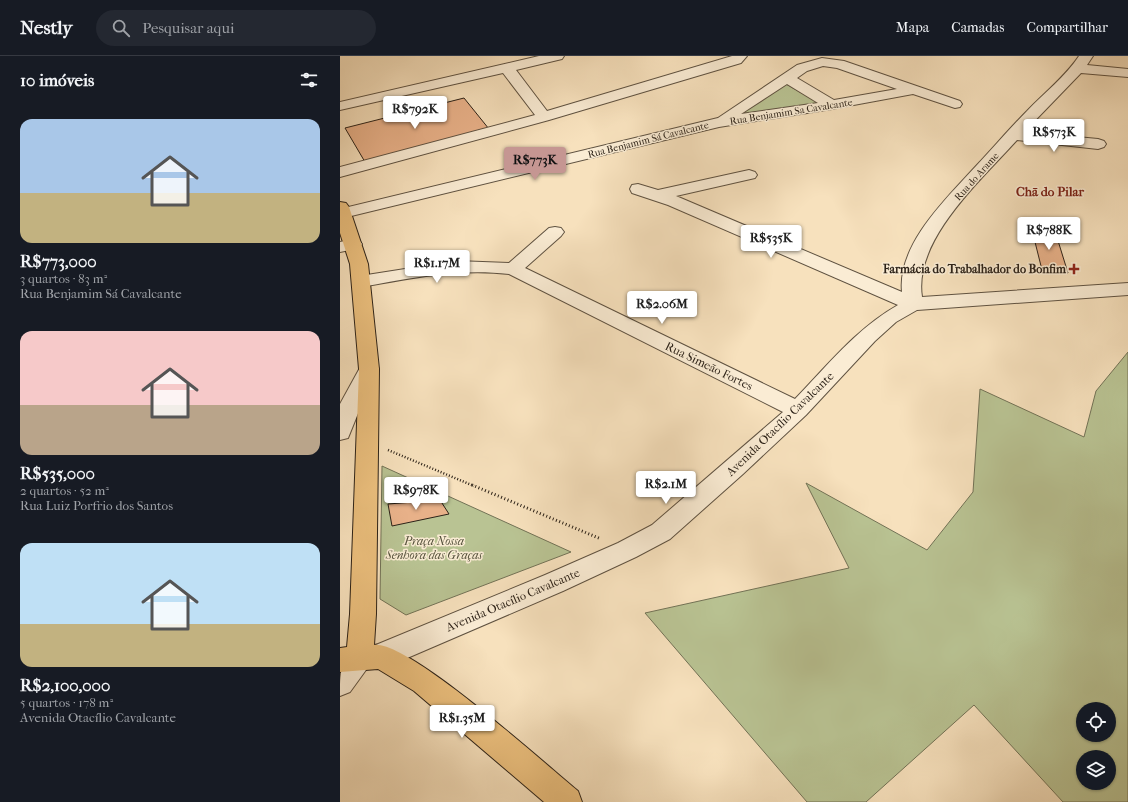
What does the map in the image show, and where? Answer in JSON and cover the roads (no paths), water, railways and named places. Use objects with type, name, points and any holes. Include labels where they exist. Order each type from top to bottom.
[{"type":"main road","points":[[342,210],[347,245],[361,281],[369,369],[363,614],[360,658],[424,682],[450,702],[567,802]]},
{"type":"street","points":[[340,106],[481,67],[507,68],[557,56]]},
{"type":"street","points":[[340,172],[544,117],[736,60],[740,56]]},
{"type":"street","name":"Rua Benjamim Sa Cavalcante","points":[[719,122],[811,64],[826,61],[839,64],[913,90]]},
{"type":"street","name":"Rua do Arame","points":[[913,304],[911,280],[916,261],[928,236],[947,208],[1013,135],[1082,62],[1128,73]]},
{"type":"street","points":[[507,68],[544,117]]},
{"type":"street","points":[[787,78],[832,105]]},
{"type":"street","points":[[913,90],[955,104]]},
{"type":"street","name":"Rua Benjamim Sa Cavalcante","points":[[719,122],[832,105],[913,90]]},
{"type":"street","name":"Rua Benjamim Sá Cavalcante","points":[[342,210],[719,122]]},
{"type":"street","points":[[1013,135],[1098,144]]},
{"type":"street","points":[[658,195],[749,175]]},
{"type":"street","points":[[638,189],[658,195],[913,304]]},
{"type":"street","points":[[513,269],[555,232]]},
{"type":"street","name":"Rua Simeão Fortes","points":[[361,281],[464,265],[492,265],[513,269],[798,410]]},
{"type":"street","name":"Avenida Otacílio Cavalcante","points":[[360,658],[627,550],[661,532],[730,473],[798,410],[868,336],[889,318],[913,304],[1128,289]]},
{"type":"street","points":[[340,432],[352,401],[369,369]]},
{"type":"street","points":[[340,683],[360,658]]},
{"type":"place","name":"Farmácia do Trabalhador do Bonfim","points":[[1074,269]]},
{"type":"district","name":"Chã do Pilar","points":[[1050,191]]},
{"type":"park label","name":"Praça Nossa Senhora das Graças","points":[[434,548]]}]
